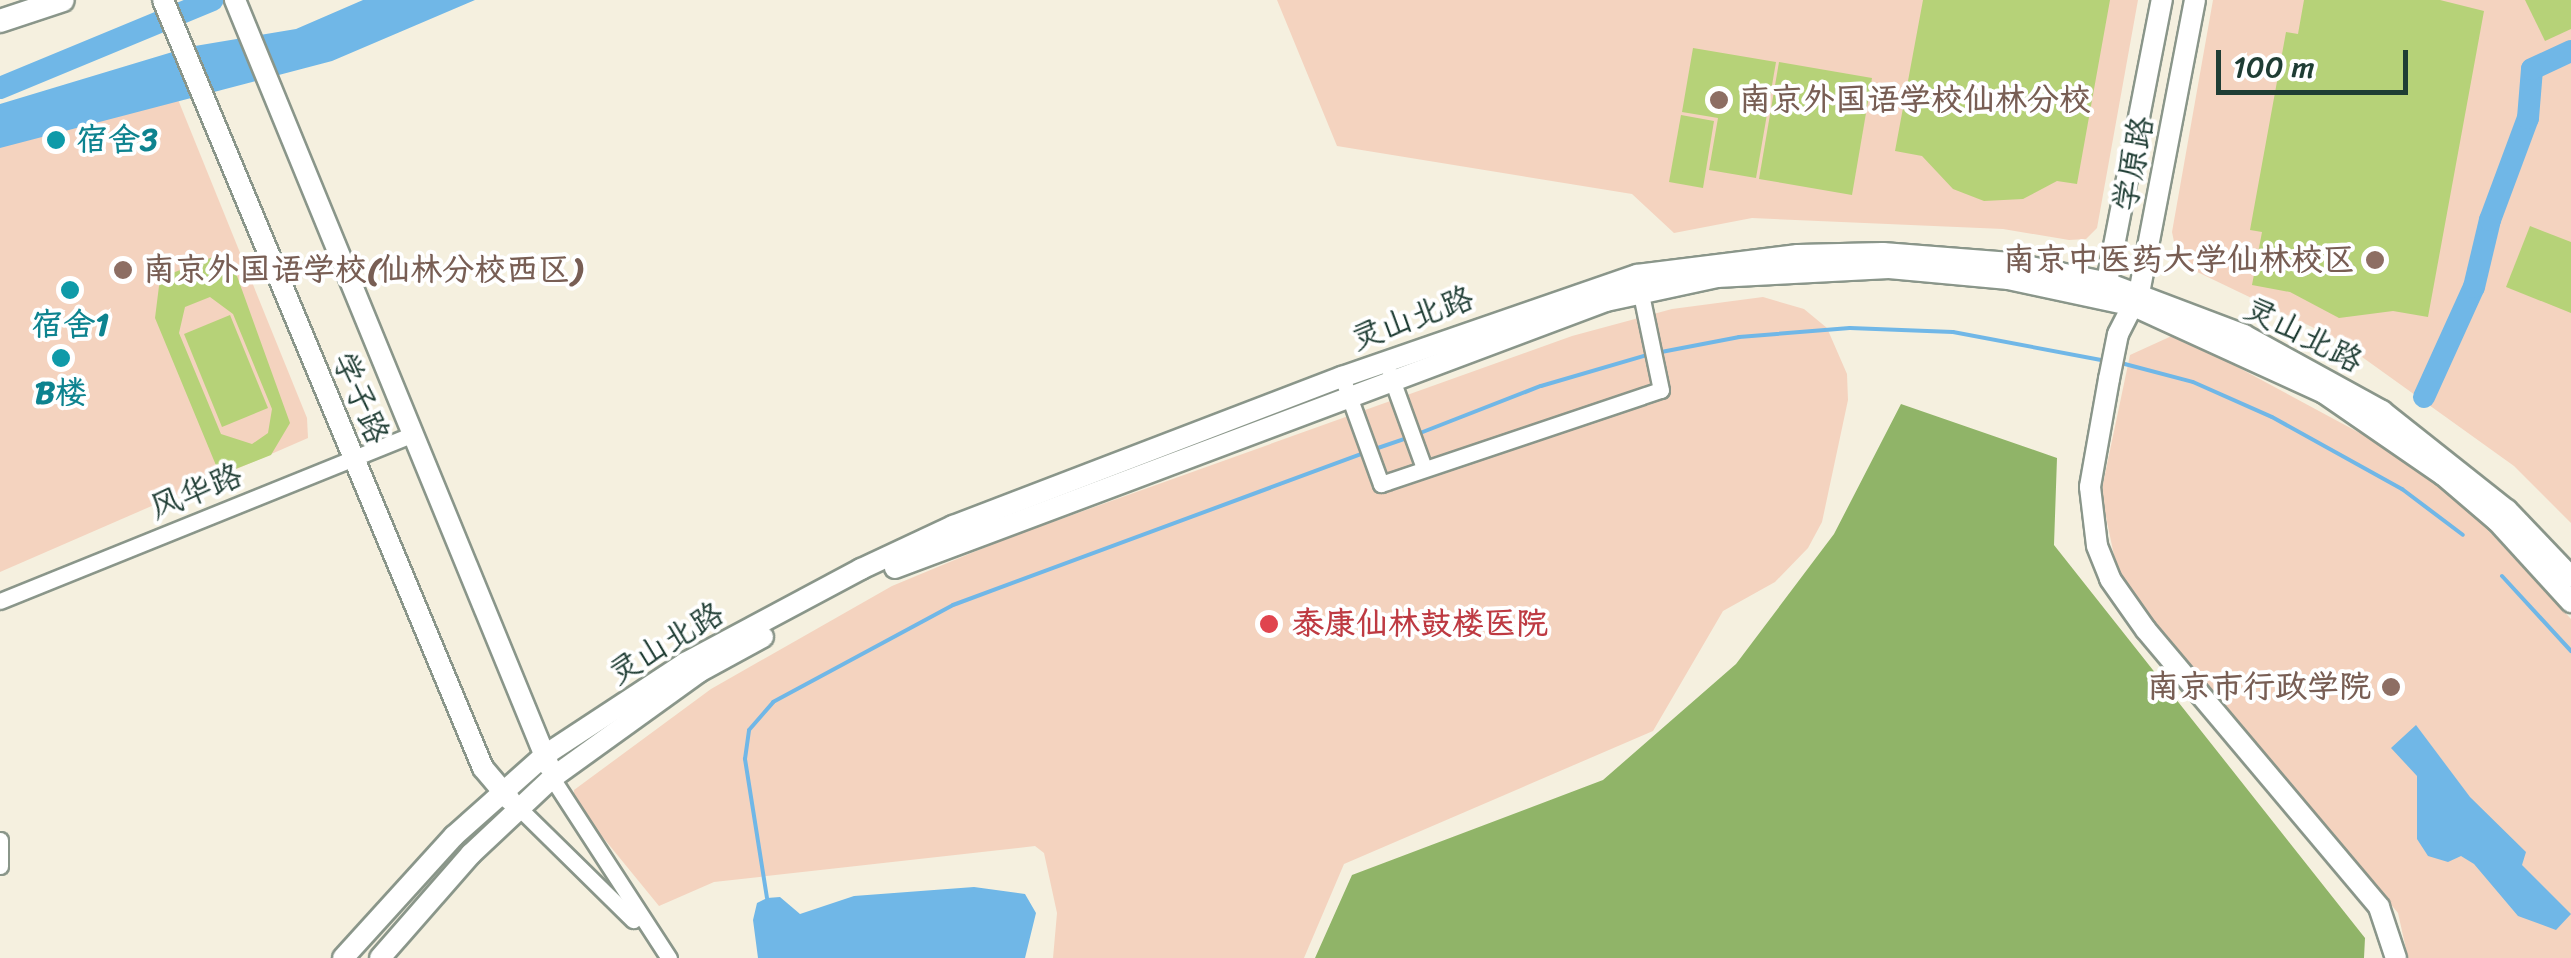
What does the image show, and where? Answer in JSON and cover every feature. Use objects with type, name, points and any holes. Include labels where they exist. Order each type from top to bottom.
[{"type":"main road","points":[[0,21],[63,0]]},
{"type":"main road","name":"学原路","points":[[2105,291],[2162,0]]},
{"type":"main road","name":"学原路","points":[[2195,0],[2137,300],[2118,334],[2109,379],[2090,487],[2097,546],[2110,579],[2379,907],[2396,958]]},
{"type":"main road","name":"学子路","points":[[163,1],[484,768],[501,793],[520,808]]},
{"type":"main road","name":"学子路","points":[[237,6],[552,778]]},
{"type":"main road","name":"灵山北路","points":[[343,958],[501,793],[545,756],[685,663],[953,526],[1388,369],[1604,284],[1717,262],[1883,253],[2010,263],[2137,300],[2288,356],[2382,411],[2507,510],[2571,578]]},
{"type":"main road","name":"灵山北路","points":[[1388,369],[1641,294],[1734,275],[1889,268],[2105,291]]},
{"type":"main road","points":[[2105,291],[2118,334]]},
{"type":"main road","name":"灵山北路","points":[[2137,300],[2324,392],[2385,431],[2497,520],[2571,602]]},
{"type":"main road","name":"灵山北路","points":[[380,958],[552,778],[699,672],[866,581],[958,539],[1344,385]]},
{"type":"street","points":[[1344,385],[1380,484],[1661,390],[1642,316],[1641,294]]},
{"type":"street","points":[[1388,369],[1424,468]]},
{"type":"street","name":"风华路","points":[[0,601],[413,434]]},
{"type":"street","points":[[552,778],[665,953]]},
{"type":"street","points":[[520,808],[665,953]]},
{"type":"street","points":[[0,840],[0,866]]},
{"type":"shaded area","name":"南京外国语学校仙林分校","points":[[1277,0],[2138,0],[2097,228],[2086,239],[2069,240],[2003,229],[1752,218],[1674,233],[1632,194],[1337,146]]},
{"type":"shaded area","name":"南京中医药大学仙林校区","points":[[2213,0],[2571,0],[2571,523],[2514,466],[2337,339],[2191,269],[2177,256],[2172,232]]},
{"type":"shaded area","name":"南京外国语学校(仙林分校西区)","points":[[164,65],[307,418],[308,438],[0,572],[0,122]]},
{"type":"shaded area","name":"泰康仙林鼓楼医院","points":[[1763,297],[1804,309],[1827,328],[1847,374],[1848,400],[1822,522],[1808,548],[1775,582],[1723,611],[1653,731],[1344,864],[1304,958],[1053,958],[1057,913],[1044,853],[1035,846],[714,882],[659,906],[574,802],[574,790],[711,689],[892,586],[1005,539],[1572,336],[1672,309]]},
{"type":"shaded area","name":"南京市行政学院","points":[[2176,334],[2395,452],[2456,496],[2571,619],[2571,958],[2408,958],[2398,913],[2140,604],[2116,565],[2101,493],[2130,355]]},
{"type":"green space","points":[[1923,0],[2110,0],[2077,184],[2057,181],[2023,199],[1984,201],[1953,189],[1922,156],[1895,151]]},
{"type":"green space","points":[[2304,0],[2440,0],[2484,11],[2428,317],[2393,311],[2339,318],[2290,292],[2252,285],[2262,232],[2250,230],[2286,32],[2298,34]]},
{"type":"green space","points":[[2525,0],[2571,0],[2571,29],[2545,41]]},
{"type":"green space","points":[[1693,48],[1776,62],[1756,178],[1709,170],[1718,118],[1682,112]]},
{"type":"green space","points":[[1779,62],[1872,78],[1852,195],[1759,179]]},
{"type":"green space","points":[[1681,115],[1714,121],[1703,188],[1669,182]]},
{"type":"green space","points":[[2530,226],[2571,242],[2571,313],[2506,287]]},
{"type":"green space","points":[[228,251],[290,423],[271,455],[220,475],[155,318],[160,278]],"holes":[[[210,297],[233,314],[272,409],[268,433],[252,444],[221,434],[179,333],[185,307]]]},
{"type":"green space","points":[[230,315],[268,408],[222,427],[184,334]]},
{"type":"green space","points":[[1901,404],[2057,458],[2054,545],[2365,938],[2364,958],[1315,958],[1352,875],[1603,780],[1736,664],[1834,534]]},
{"type":"water","points":[[363,0],[475,0],[332,61],[0,148],[0,104],[189,47],[296,29]]},
{"type":"water","points":[[2416,725],[2470,797],[2526,852],[2522,865],[2571,914],[2556,930],[2518,916],[2474,864],[2461,856],[2448,862],[2428,856],[2417,839],[2417,776],[2391,748]]},
{"type":"water","points":[[974,887],[1025,894],[1036,913],[1025,958],[758,958],[753,920],[757,903],[767,898],[780,897],[800,914],[854,896]]},
{"type":"waterway","points":[[0,88],[212,0]]},
{"type":"waterway","points":[[2424,397],[2474,287],[2490,220],[2528,118],[2532,69],[2571,51]]},
{"type":"waterway","points":[[1656,353],[1739,337],[1850,328],[1953,332],[2106,361]]},
{"type":"waterway","points":[[1415,435],[1541,386],[1647,355]]},
{"type":"waterway","points":[[2121,363],[2193,382],[2272,417],[2402,489],[2463,535]]},
{"type":"waterway","points":[[1372,450],[1406,438]]},
{"type":"waterway","points":[[767,898],[745,759],[749,730],[773,702],[953,605],[1363,453]]},
{"type":"waterway","points":[[2502,576],[2571,651]]},
{"type":"place","name":"南京外国语学校仙林分校","points":[[1719,100]]},
{"type":"place","name":"宿舍3","points":[[56,140]]},
{"type":"place","name":"南京中医药大学仙林校区","points":[[2375,260]]},
{"type":"place","name":"南京外国语学校(仙林分校西区)","points":[[123,270]]},
{"type":"place","name":"宿舍1","points":[[70,290]]},
{"type":"place","name":"B楼","points":[[61,358]]},
{"type":"place","name":"泰康仙林鼓楼医院","points":[[1269,624]]},
{"type":"place","name":"南京市行政学院","points":[[2391,687]]}]
